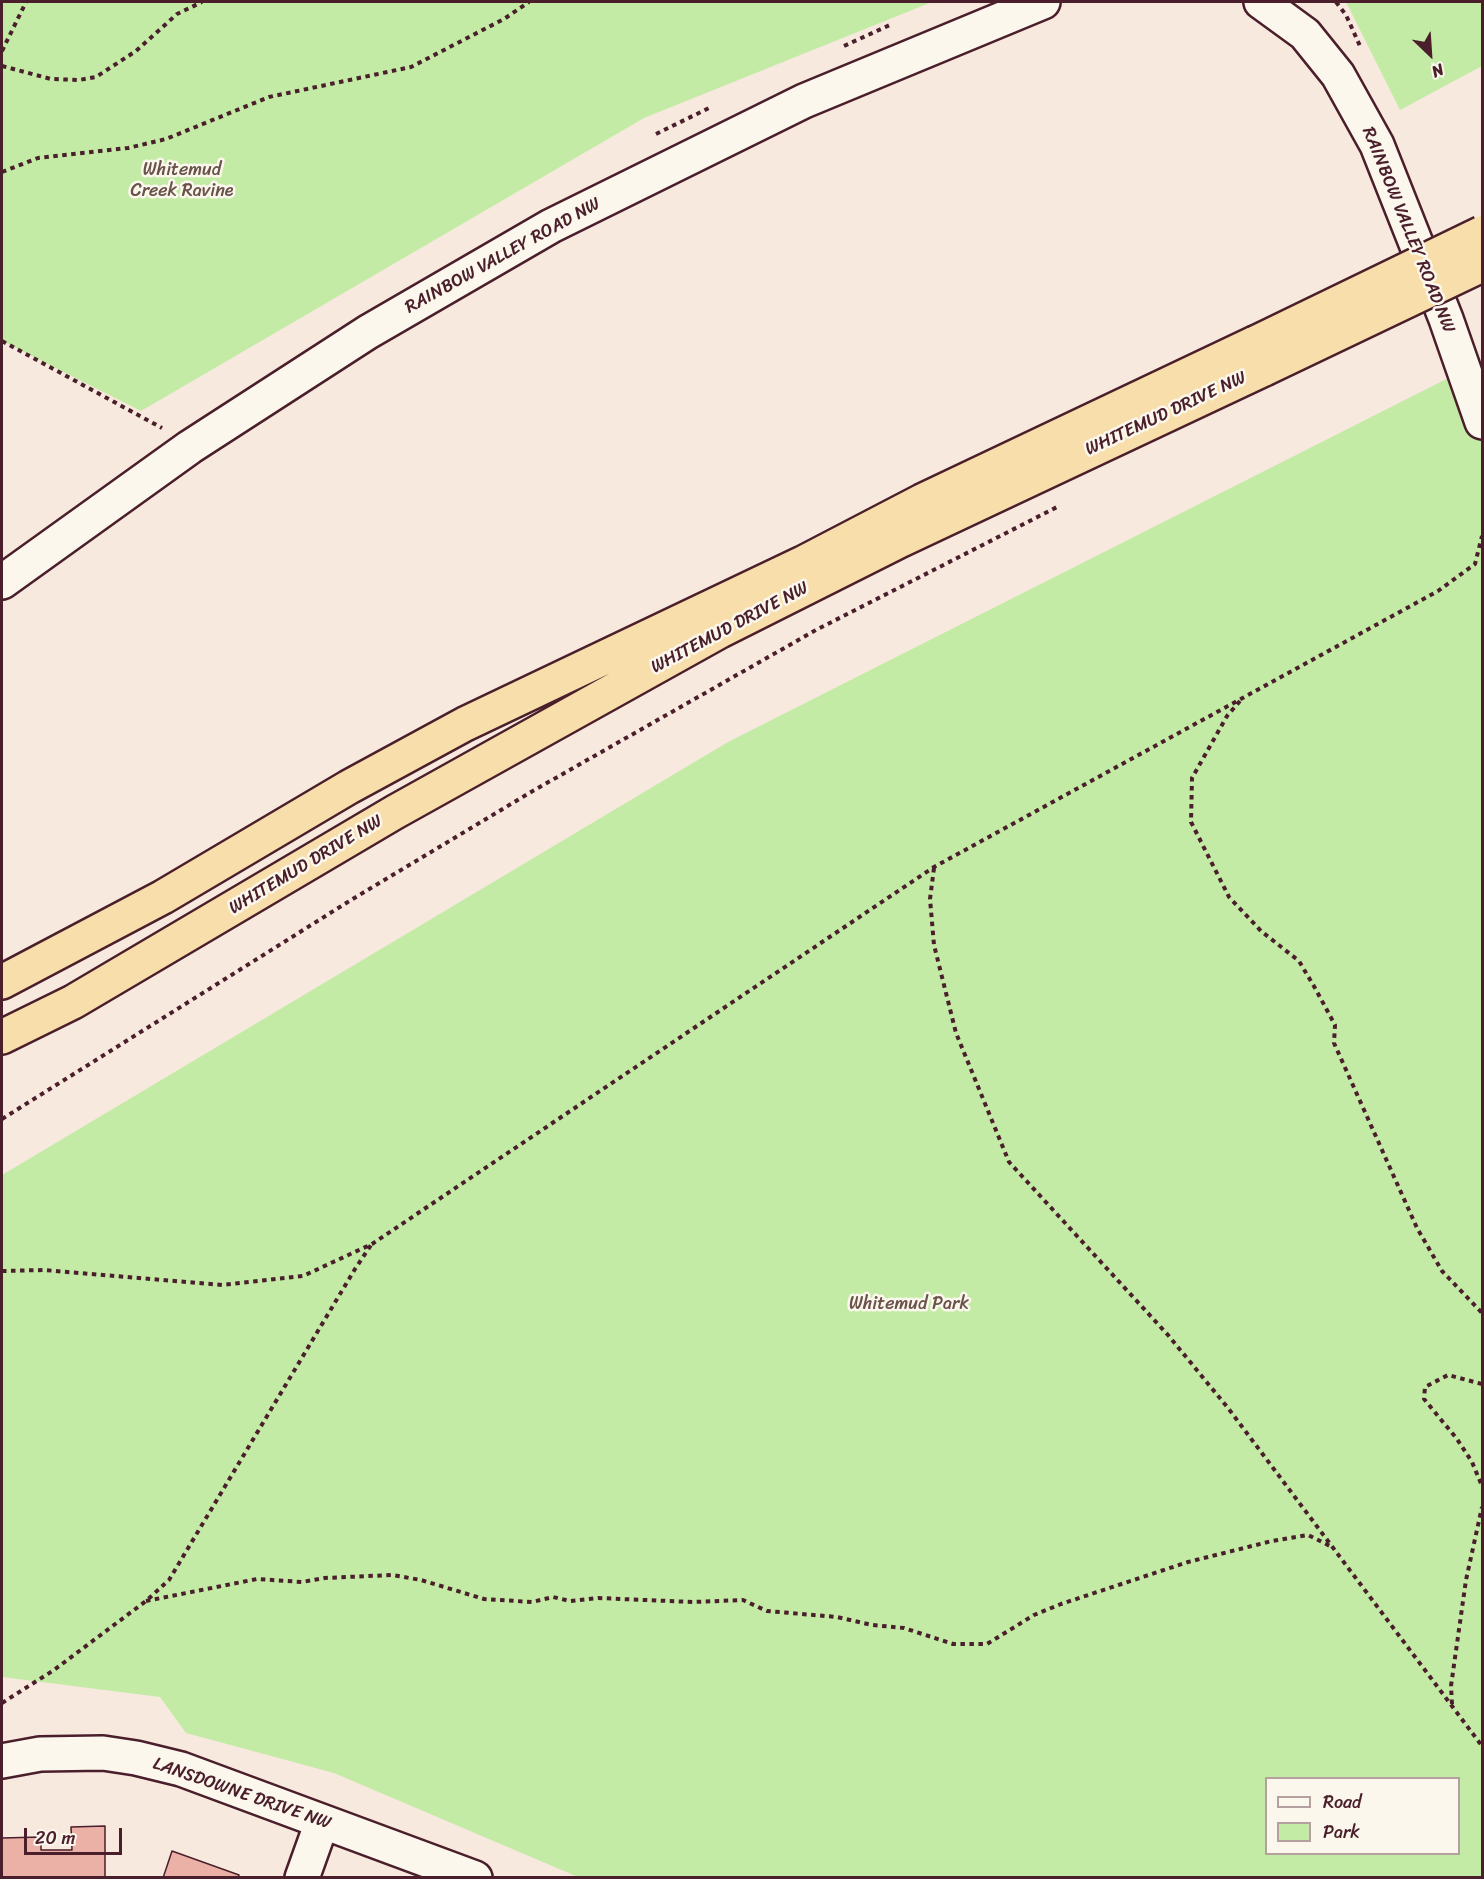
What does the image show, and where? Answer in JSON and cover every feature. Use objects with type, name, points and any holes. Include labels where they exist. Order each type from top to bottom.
[{"type":"highway","name":"WHITEMUD DRIVE NW","points":[[2,1037],[73,1002],[395,812],[720,631],[933,525],[1259,356],[1482,233]]},
{"type":"highway","name":"WHITEMUD DRIVE NW","points":[[2,982],[163,897],[349,788],[465,724],[803,563],[922,501],[1259,356],[1482,265]]},
{"type":"highway","points":[[2,973],[81,941]]},
{"type":"highway","points":[[2,1050],[73,1002]]},
{"type":"street","name":"RAINBOW VALLEY ROAD NW","points":[[2,582],[165,463],[219,427],[368,332],[551,226],[804,101],[1043,2]]},
{"type":"street","name":"RAINBOW VALLEY ROAD NW","points":[[1261,2],[1305,34],[1338,75],[1377,145],[1446,319],[1482,422]]},
{"type":"street","name":"LANSDOWNE DRIVE NW","points":[[2,1761],[40,1754],[72,1753],[136,1758],[181,1768],[475,1878]]},
{"type":"street","points":[[302,1878],[322,1822]]},
{"type":"path","points":[[2,51],[26,2]]},
{"type":"path","points":[[2,66],[51,79],[79,80],[96,77],[136,51],[177,14],[202,2]]},
{"type":"path","points":[[2,172],[38,158],[128,148],[165,139],[269,97],[411,67],[504,18],[529,2]]},
{"type":"path","points":[[2,341],[162,428]]},
{"type":"path","points":[[2,1119],[351,900],[531,792],[806,636],[916,577],[1065,502]]},
{"type":"path","points":[[2,1271],[44,1270],[222,1285],[303,1276],[372,1244],[934,867],[1403,611],[1462,575],[1475,564],[1482,536]]},
{"type":"path","points":[[1243,698],[1227,716],[1192,778],[1191,822],[1229,897],[1261,931],[1299,961],[1315,987],[1335,1024],[1334,1043],[1417,1228],[1442,1271],[1482,1313]]},
{"type":"path","points":[[934,867],[930,899],[934,945],[956,1033],[1010,1162],[1168,1335],[1228,1408],[1482,1746]]},
{"type":"path","points":[[2,1703],[54,1670],[147,1602],[169,1580],[372,1244]]},
{"type":"path","points":[[1482,1384],[1448,1375],[1425,1387],[1424,1400],[1462,1447],[1482,1486]]},
{"type":"path","points":[[1452,1704],[1451,1686],[1466,1580],[1482,1507]]},
{"type":"path","points":[[147,1602],[257,1579],[302,1582],[325,1578],[392,1575],[421,1580],[484,1599],[532,1602],[553,1598],[570,1601],[598,1598],[693,1602],[743,1600],[767,1611],[837,1617],[872,1625],[904,1628],[953,1644],[987,1644],[1034,1615],[1188,1562],[1272,1541],[1308,1535],[1332,1547]]},
{"type":"green space","name":"Whitemud Creek Ravine","points":[[2,2],[932,2],[644,118],[141,411],[2,341]]},
{"type":"green space","points":[[1346,2],[1482,2],[1482,66],[1400,110]]},
{"type":"green space","name":"Whitemud Park","points":[[1482,361],[1482,1877],[578,1877],[334,1773],[186,1733],[160,1697],[2,1677],[2,1175],[728,742]]},
{"type":"building","points":[[105,1826],[105,1878],[2,1878],[2,1838],[41,1837],[41,1850],[72,1850],[71,1827]]},
{"type":"building","points":[[172,1851],[239,1875],[238,1878],[163,1878]]}]
